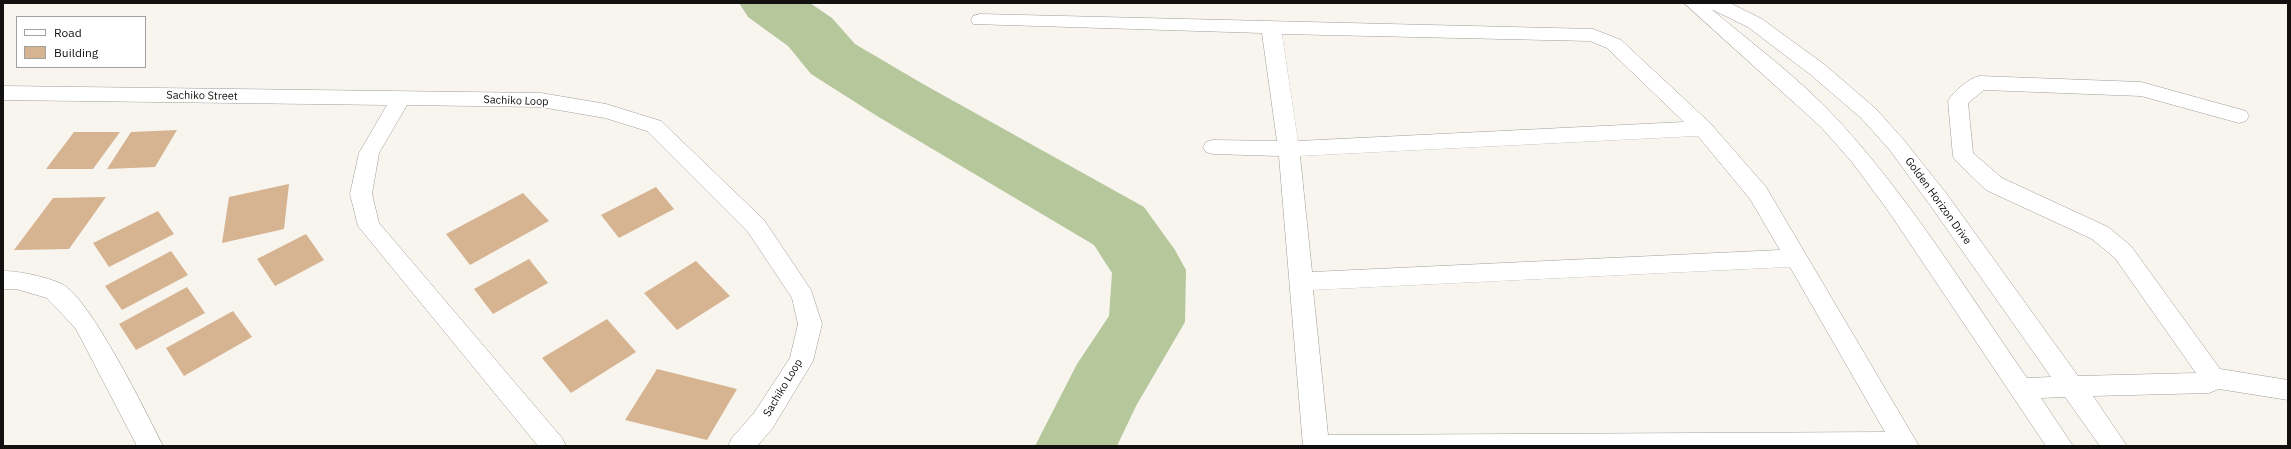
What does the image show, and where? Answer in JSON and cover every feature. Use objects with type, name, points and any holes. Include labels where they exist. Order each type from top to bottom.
[{"type":"street","points":[[1693,3],[1785,82],[1828,122],[1859,156],[1897,206],[2060,446]]},
{"type":"street","name":"Golden Horizon Drive","points":[[1715,3],[1755,23],[1818,70],[1868,113],[1896,144],[1938,199],[2114,446]]},
{"type":"street","points":[[980,20],[1593,35],[1614,44],[1703,128],[1758,193],[1905,444]]},
{"type":"street","points":[[1271,27],[1289,149],[1316,446]]},
{"type":"street","points":[[2240,116],[2140,89],[1979,83],[1958,101],[1963,156],[1994,184],[2100,233],[2123,252],[2213,378],[2288,390]]},
{"type":"street","name":"Sachiko Street","points":[[3,93],[400,99]]},
{"type":"street","points":[[400,99],[369,153],[360,194],[369,226],[553,446]]},
{"type":"street","name":"Sachiko Loop","points":[[400,99],[541,100],[606,111],[654,126],[756,226],[804,296],[810,324],[801,361],[763,421],[741,446]]},
{"type":"street","points":[[1213,147],[1289,149],[1703,128]]},
{"type":"street","points":[[1300,282],[1796,258]]},
{"type":"street","points":[[3,280],[16,280],[55,291],[84,322],[150,446]]},
{"type":"street","points":[[2020,388],[2209,383],[2213,378]]},
{"type":"street","points":[[1324,446],[1905,444]]},
{"type":"building","points":[[177,130],[155,167],[107,169],[131,132]]},
{"type":"building","points":[[74,132],[120,132],[93,169],[46,169]]},
{"type":"building","points":[[289,184],[284,229],[222,243],[229,197]]},
{"type":"building","points":[[656,187],[674,209],[619,238],[601,215]]},
{"type":"building","points":[[523,193],[549,221],[470,265],[446,234]]},
{"type":"building","points":[[106,197],[69,249],[14,250],[53,198]]},
{"type":"building","points":[[158,211],[174,234],[109,267],[93,243]]},
{"type":"building","points":[[306,234],[324,260],[275,286],[257,259]]},
{"type":"building","points":[[171,251],[188,275],[122,310],[105,286]]},
{"type":"building","points":[[529,259],[548,283],[493,314],[474,289]]},
{"type":"building","points":[[696,261],[730,296],[677,330],[644,293]]},
{"type":"building","points":[[187,287],[205,313],[136,350],[119,324]]},
{"type":"building","points":[[233,311],[252,337],[184,376],[166,348]]},
{"type":"building","points":[[607,319],[636,352],[571,393],[542,358]]},
{"type":"building","points":[[657,369],[737,389],[707,440],[625,420]]},
{"type":"waterway","points":[[769,3],[810,32],[833,59],[900,100],[1119,226],[1149,270],[1147,322],[1105,387],[1076,446]]}]
